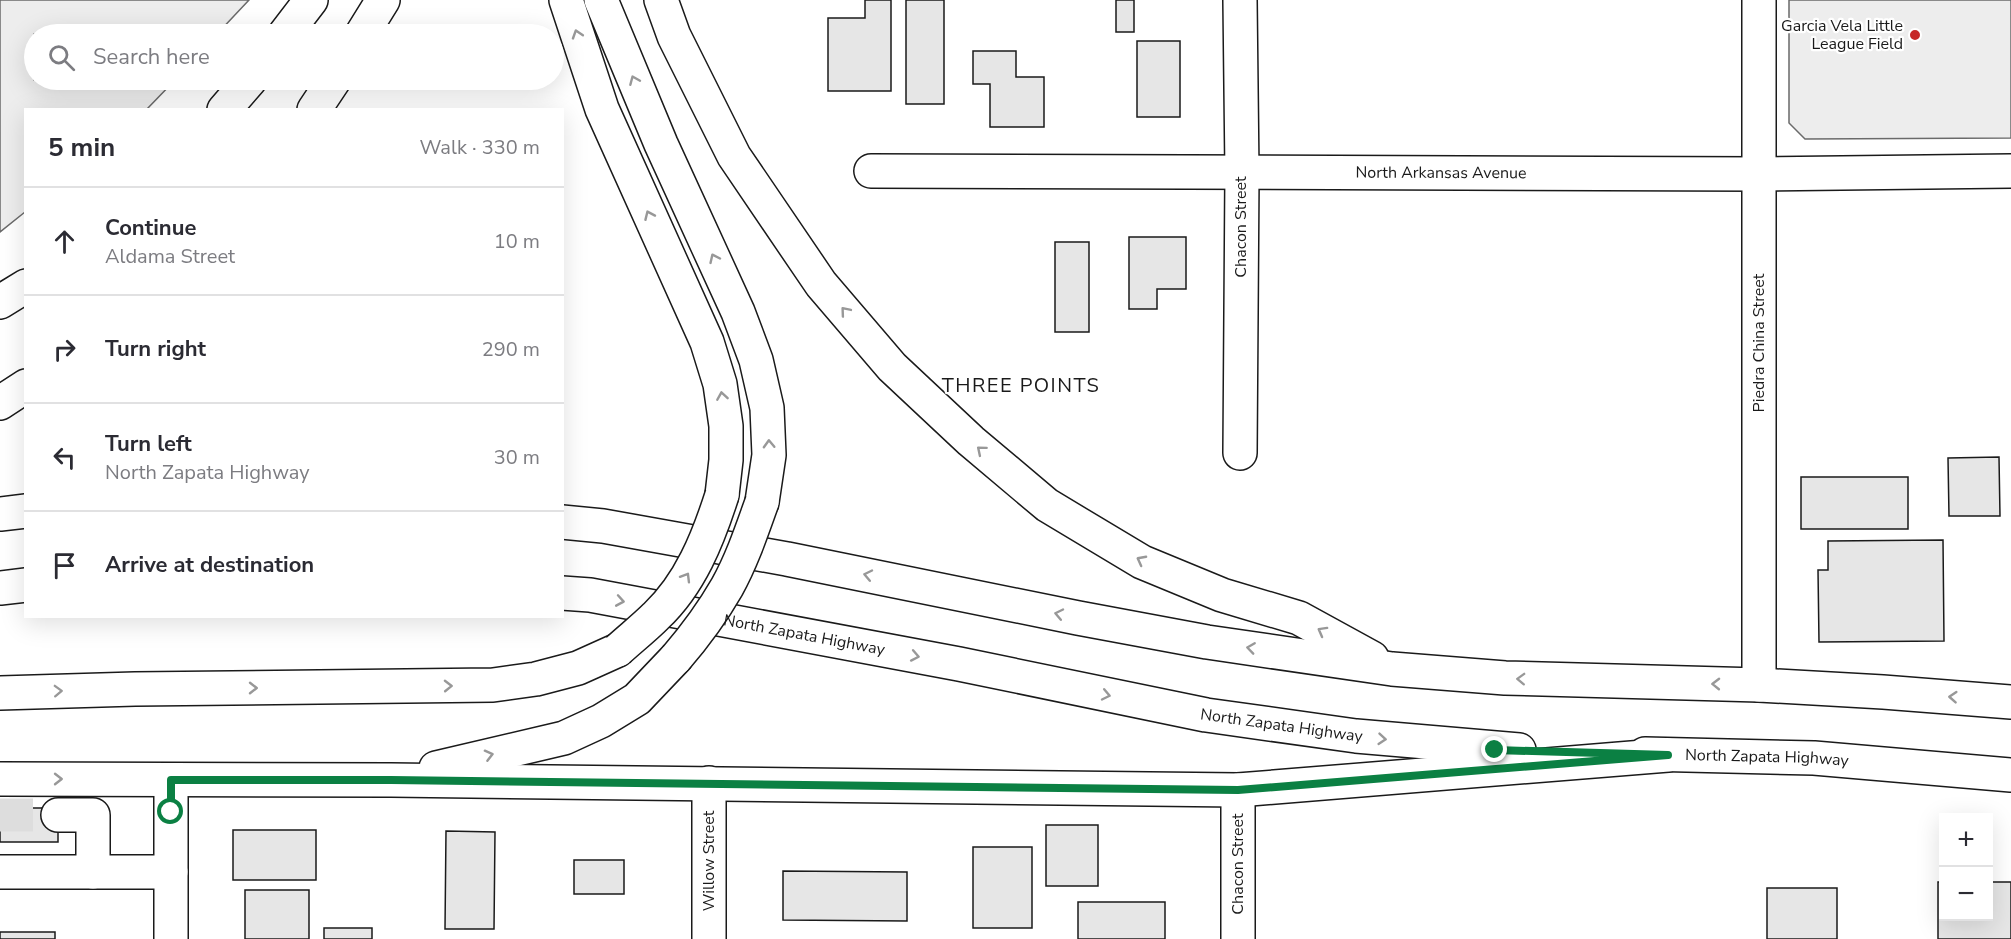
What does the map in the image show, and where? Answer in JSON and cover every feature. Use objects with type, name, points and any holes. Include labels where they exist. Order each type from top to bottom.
[{"type":"main road","points":[[293,24],[311,0]]},
{"type":"main road","points":[[368,24],[383,0]]},
{"type":"main road","points":[[0,693],[135,689],[493,685],[578,668],[618,650],[658,615],[684,582],[709,535],[722,495],[726,460],[726,426],[720,384],[707,342],[602,109],[566,0]]},
{"type":"main road","points":[[391,780],[564,738],[601,722],[637,699],[700,629],[728,586],[748,543],[762,502],[769,455],[767,408],[756,360],[738,312],[661,144],[602,0]]},
{"type":"main road","points":[[661,0],[674,36],[734,156],[821,284],[892,367],[971,441],[1047,505],[1142,562],[1222,595],[1299,618],[1392,669]]},
{"type":"main road","name":"Chacon Street","points":[[1240,0],[1242,173],[1240,453]]},
{"type":"main road","name":"Piedra China Street","points":[[1759,0],[1759,685]]},
{"type":"main road","points":[[226,108],[241,90]]},
{"type":"main road","points":[[315,108],[327,90]]},
{"type":"main road","name":"North Arkansas Avenue","points":[[871,171],[1760,174],[2011,171]]},
{"type":"main road","points":[[0,302],[24,287]]},
{"type":"main road","points":[[0,403],[24,387]]},
{"type":"main road","points":[[0,513],[24,511]]},
{"type":"main road","points":[[564,522],[603,526],[787,559],[1207,642],[1392,669],[1505,678],[1759,685],[2011,702]]},
{"type":"main road","points":[[0,588],[24,585]]},
{"type":"main road","name":"North Zapata Highway","points":[[564,593],[590,595],[780,630],[1206,715],[1356,736],[1495,750],[1814,758],[2011,775]]},
{"type":"main road","points":[[0,779],[391,780],[1238,790],[1668,755]]},
{"type":"main road","points":[[171,780],[171,939]]},
{"type":"main road","name":"Willow Street","points":[[709,783],[709,939]]},
{"type":"main road","name":"Chacon Street","points":[[1238,790],[1238,939]]},
{"type":"main road","points":[[58,815],[93,815],[93,872]]},
{"type":"main road","points":[[0,872],[171,872]]},
{"type":"shaded area","points":[[0,0],[249,0],[226,24],[24,24],[24,90],[165,90],[148,108],[24,108],[24,213],[0,232]]},
{"type":"shaded area","points":[[1789,0],[2011,0],[2011,138],[1805,139],[1789,123]]},
{"type":"building","points":[[865,0],[891,0],[891,91],[828,91],[828,18],[865,18]]},
{"type":"building","points":[[906,0],[944,0],[944,104],[906,104]]},
{"type":"building","points":[[1116,0],[1134,0],[1134,32],[1116,32]]},
{"type":"building","points":[[1137,41],[1180,41],[1180,117],[1137,117]]},
{"type":"building","points":[[973,51],[1016,51],[1016,77],[1044,77],[1044,127],[990,127],[990,84],[973,84]]},
{"type":"building","points":[[1129,237],[1186,237],[1186,289],[1157,289],[1157,309],[1129,309]]},
{"type":"building","points":[[1055,242],[1089,242],[1089,332],[1055,332]]},
{"type":"building","points":[[1999,457],[2000,516],[1949,516],[1948,458]]},
{"type":"building","points":[[1801,477],[1908,477],[1908,529],[1801,529]]},
{"type":"building","points":[[1943,540],[1944,641],[1819,642],[1818,570],[1828,570],[1828,541]]},
{"type":"building","points":[[0,808],[58,808],[58,842],[0,842]]},
{"type":"building","points":[[1046,825],[1098,825],[1098,886],[1046,886]]},
{"type":"building","points":[[233,830],[316,830],[316,880],[233,880]]},
{"type":"building","points":[[446,831],[495,832],[494,929],[445,929]]},
{"type":"building","points":[[973,847],[1032,847],[1032,928],[973,928]]},
{"type":"building","points":[[574,860],[624,860],[624,894],[574,894]]},
{"type":"building","points":[[783,871],[907,872],[907,921],[783,920]]},
{"type":"building","points":[[1938,882],[1939,921],[1993,921],[1993,882],[2011,882],[2011,939],[1938,939]]},
{"type":"building","points":[[1767,888],[1837,888],[1837,939],[1767,939]]},
{"type":"building","points":[[245,890],[309,890],[309,939],[245,939]]},
{"type":"building","points":[[1078,902],[1165,902],[1165,939],[1078,939]]},
{"type":"building","points":[[324,928],[372,928],[372,939],[324,939]]},
{"type":"building","points":[[0,932],[55,932],[55,939],[0,939]]},
{"type":"tunnel","points":[[0,815],[58,815]]},
{"type":"place","name":"Garcia Vela Little League Field","points":[[1915,35]]},
{"type":"district","name":"THREE POINTS","points":[[1021,385]]},
{"type":"route","points":[[171,812],[171,780],[391,780],[1238,790],[1668,755],[1495,750]]}]
